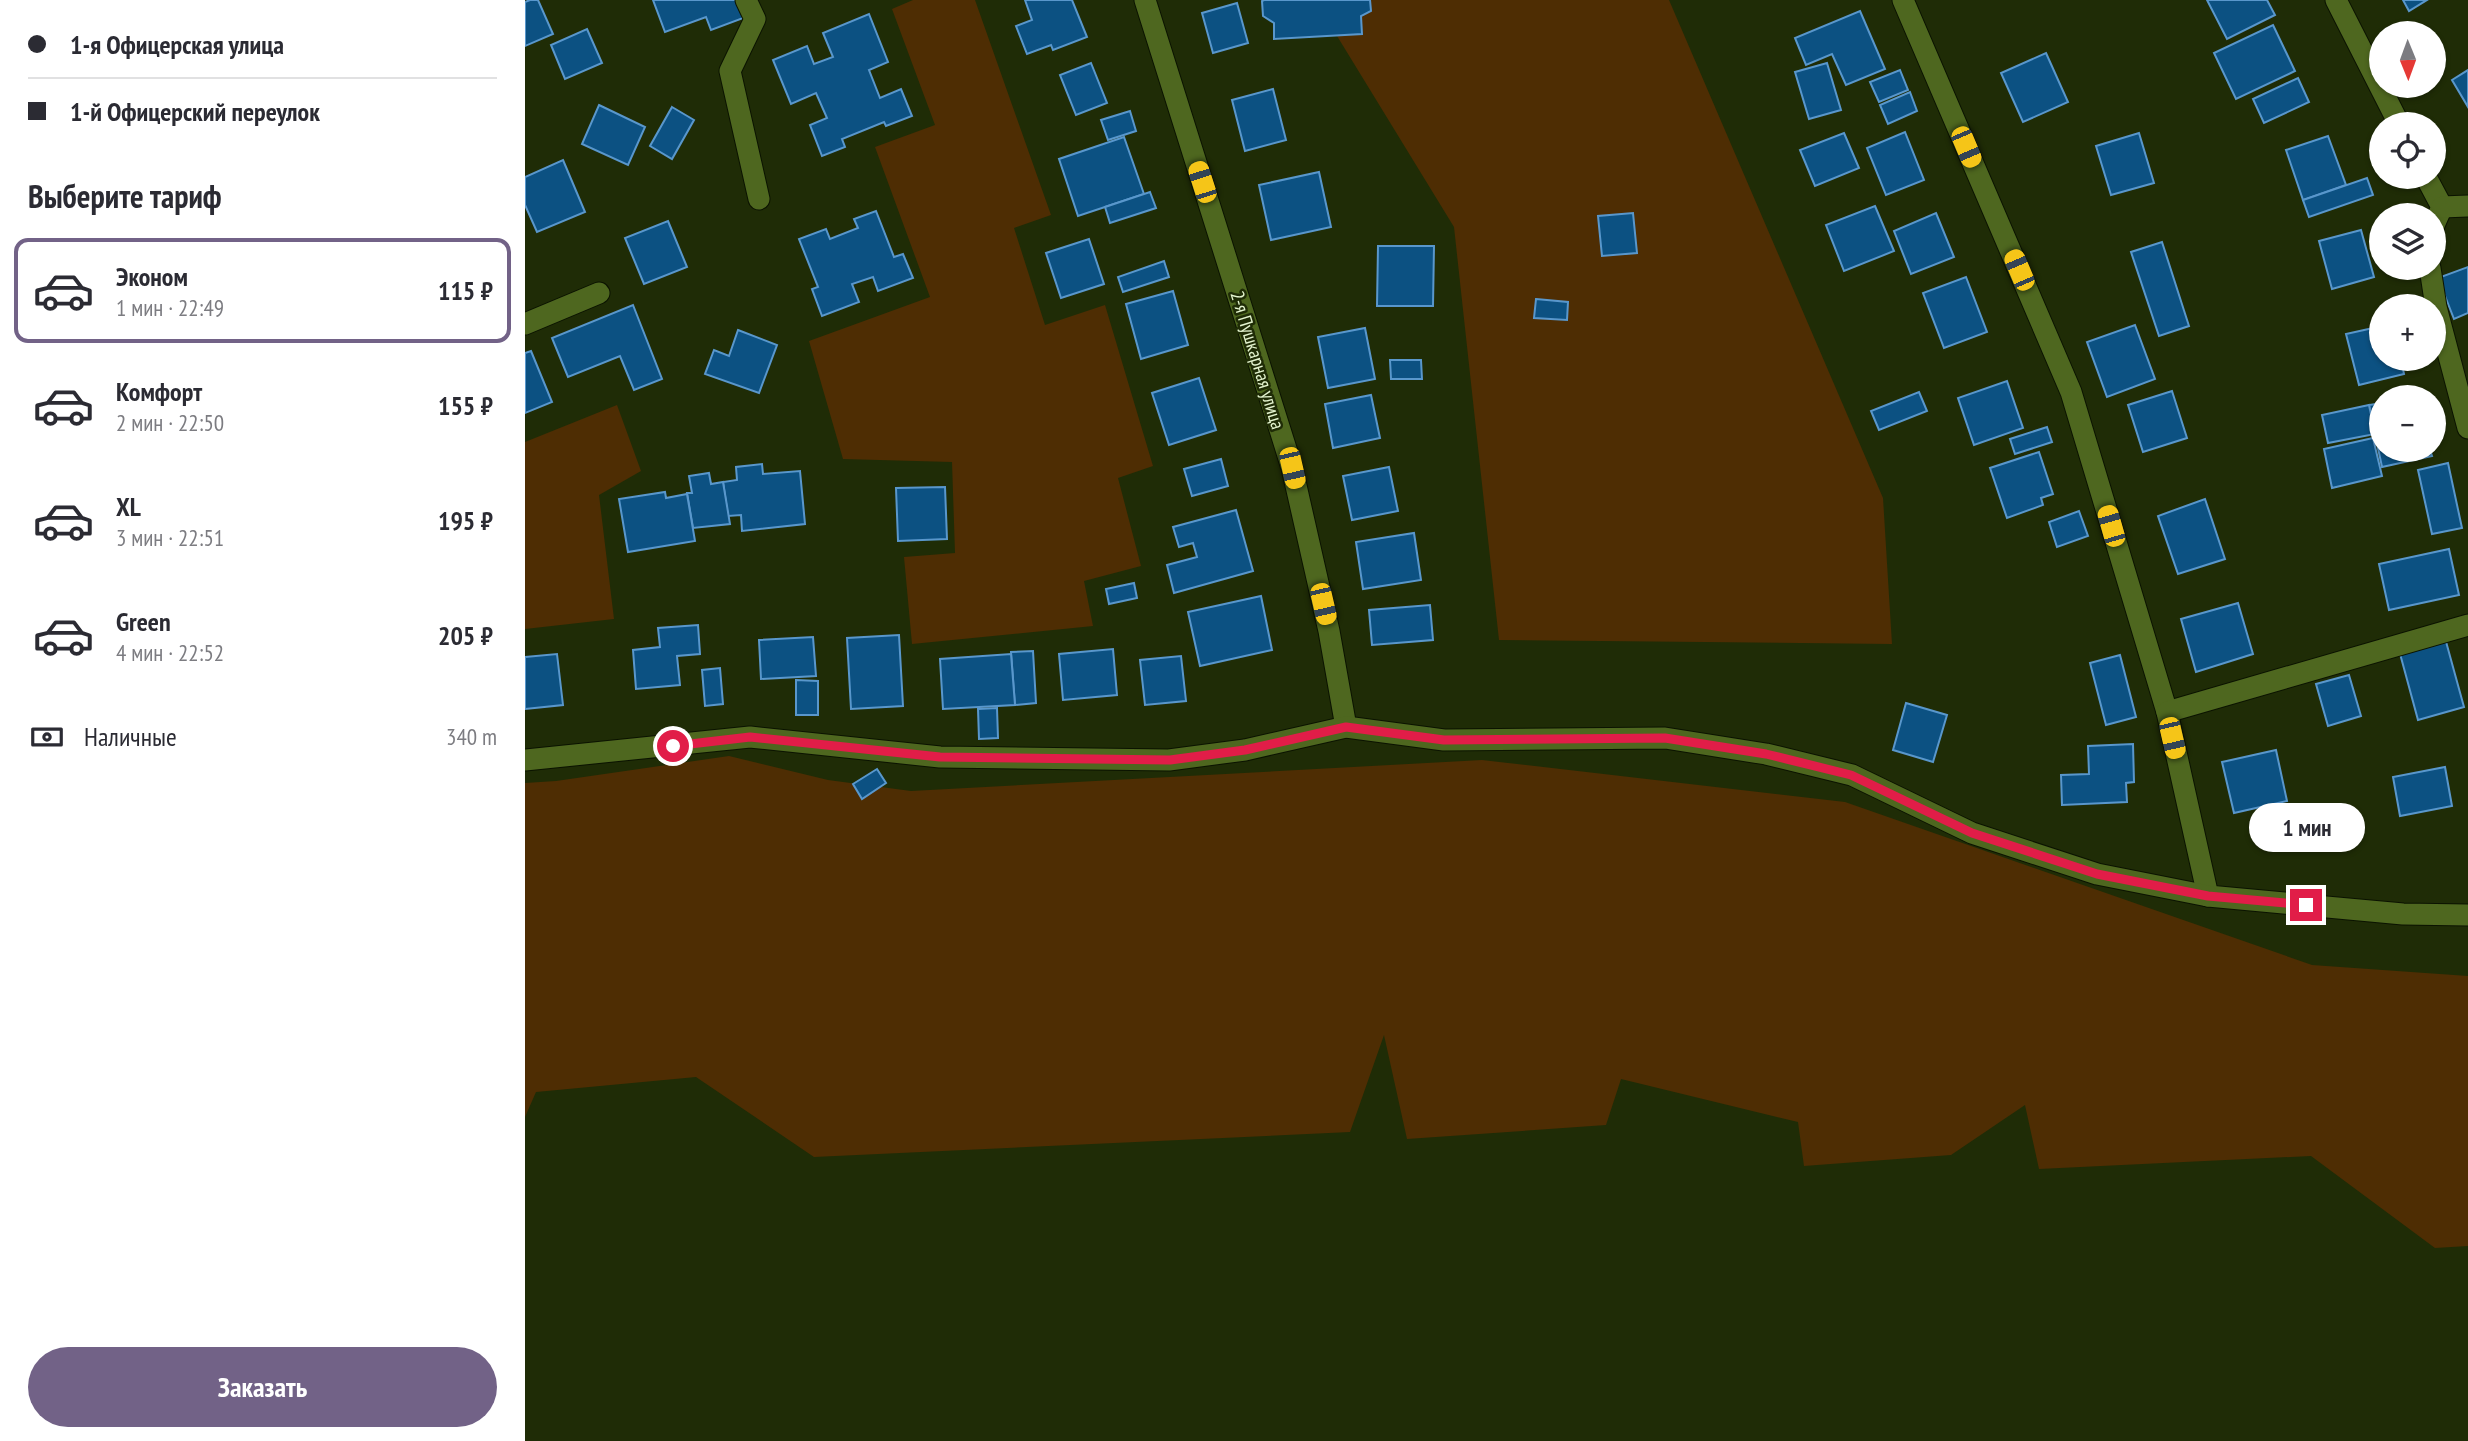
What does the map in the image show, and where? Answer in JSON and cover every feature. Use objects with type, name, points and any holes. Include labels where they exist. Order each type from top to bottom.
[{"type":"street","points":[[746,0],[755,19],[730,71],[759,199]]},
{"type":"street","name":"2-я Пушкарная улица","points":[[1145,0],[1292,468],[1329,631],[1346,727]]},
{"type":"street","points":[[1903,0],[2071,392],[2167,712],[2208,896]]},
{"type":"street","points":[[2336,0],[2393,112]]},
{"type":"street","points":[[2446,213],[2468,206]]},
{"type":"street","points":[[2432,280],[2436,307],[2468,428]]},
{"type":"street","points":[[525,324],[599,293]]},
{"type":"street","points":[[2167,712],[2468,625]]},
{"type":"street","points":[[525,760],[750,737],[940,757],[1170,760],[1245,750],[1346,727],[1444,740],[1665,738],[1766,754],[1851,775],[1972,833],[2097,874],[2208,896],[2403,914],[2468,915]]},
{"type":"shaded area","points":[[913,0],[975,0],[1051,215],[1014,228],[1045,325],[1105,305],[1153,466],[1118,478],[1141,566],[1084,581],[1093,626],[912,644],[904,557],[955,553],[952,462],[843,459],[809,341],[930,297],[875,147],[935,125],[892,9]]},
{"type":"shaded area","points":[[1315,0],[1669,0],[1883,498],[1892,644],[1499,640],[1454,227]]},
{"type":"shaded area","points":[[617,405],[641,471],[599,495],[614,619],[525,629],[525,442]]},
{"type":"shaded area","points":[[729,756],[828,780],[911,791],[1482,760],[1845,802],[2312,965],[2468,976],[2468,1246],[2435,1248],[2311,1156],[2039,1169],[2025,1105],[1951,1155],[1804,1166],[1798,1122],[1621,1079],[1606,1125],[1407,1139],[1384,1035],[1350,1132],[814,1157],[696,1077],[536,1092],[525,1117],[525,783]]},
{"type":"building","points":[[538,0],[553,34],[525,46],[525,2]]},
{"type":"building","points":[[653,0],[739,0],[746,17],[711,30],[706,17],[665,32]]},
{"type":"building","points":[[1025,0],[1072,0],[1087,37],[1053,50],[1051,45],[1027,54],[1016,26],[1032,20]]},
{"type":"building","points":[[1264,0],[1370,0],[1371,11],[1361,16],[1362,34],[1274,39],[1274,23],[1263,16]]},
{"type":"building","points":[[2207,0],[2267,0],[2275,15],[2227,39]]},
{"type":"building","points":[[2403,0],[2427,0],[2409,11]]},
{"type":"building","points":[[1237,3],[1248,43],[1213,53],[1202,13]]},
{"type":"building","points":[[1860,11],[1885,69],[1846,85],[1832,54],[1806,65],[1795,38]]},
{"type":"building","points":[[869,14],[888,62],[869,70],[880,98],[901,89],[912,116],[886,126],[884,122],[842,139],[845,147],[822,156],[810,125],[827,118],[816,93],[791,104],[773,60],[807,46],[814,64],[833,57],[823,33]]},
{"type":"building","points":[[2273,25],[2295,71],[2236,99],[2214,53]]},
{"type":"building","points":[[587,29],[602,63],[565,79],[551,45]]},
{"type":"building","points":[[2046,53],[2068,102],[2023,122],[2001,73]]},
{"type":"building","points":[[1091,63],[1107,103],[1076,115],[1060,75]]},
{"type":"building","points":[[1827,63],[1841,110],[1809,119],[1795,72]]},
{"type":"building","points":[[1900,70],[1908,90],[1879,102],[1870,82]]},
{"type":"building","points":[[2468,70],[2468,107],[2452,80]]},
{"type":"building","points":[[2298,78],[2309,102],[2264,123],[2253,99]]},
{"type":"building","points":[[1273,89],[1286,140],[1245,151],[1232,100]]},
{"type":"building","points":[[1910,92],[1917,111],[1888,124],[1880,105]]},
{"type":"building","points":[[599,105],[645,127],[628,165],[582,144]]},
{"type":"building","points":[[672,107],[694,120],[672,159],[650,146]]},
{"type":"building","points":[[1130,111],[1136,131],[1108,140],[1101,120]]},
{"type":"building","points":[[1905,132],[1924,180],[1886,195],[1867,148]]},
{"type":"building","points":[[1844,133],[1859,168],[1815,186],[1800,150]]},
{"type":"building","points":[[2139,133],[2154,183],[2111,195],[2096,146]]},
{"type":"building","points":[[2328,136],[2346,185],[2303,200],[2286,150]]},
{"type":"building","points":[[1124,137],[1144,194],[1078,216],[1059,159]]},
{"type":"building","points":[[563,160],[585,212],[537,232],[525,205],[525,177]]},
{"type":"building","points":[[1319,172],[1331,227],[1271,240],[1259,185]]},
{"type":"building","points":[[2367,178],[2373,195],[2309,217],[2303,200]]},
{"type":"building","points":[[1150,192],[1156,208],[1110,223],[1105,207]]},
{"type":"building","points":[[1875,206],[1894,251],[1844,271],[1826,225]]},
{"type":"building","points":[[876,211],[894,257],[903,254],[913,278],[878,291],[873,277],[852,284],[859,302],[822,316],[812,289],[818,287],[799,239],[826,229],[830,239],[858,228],[854,219]]},
{"type":"building","points":[[1633,213],[1637,253],[1602,256],[1598,216]]},
{"type":"building","points":[[1936,213],[1954,257],[1911,274],[1894,231]]},
{"type":"building","points":[[668,221],[687,267],[644,284],[625,238]]},
{"type":"building","points":[[2361,230],[2369,259],[2369,278],[2332,289],[2319,241]]},
{"type":"building","points":[[1089,239],[1104,284],[1061,298],[1046,253]]},
{"type":"building","points":[[2162,242],[2189,326],[2159,336],[2131,252]]},
{"type":"building","points":[[1378,246],[1434,246],[1433,306],[1377,306]]},
{"type":"building","points":[[1164,261],[1169,277],[1123,292],[1118,277]]},
{"type":"building","points":[[2468,267],[2468,313],[2454,319],[2439,280],[2446,280],[2446,275]]},
{"type":"building","points":[[1966,277],[1987,332],[1944,348],[1923,293]]},
{"type":"building","points":[[1173,291],[1188,345],[1141,359],[1126,304]]},
{"type":"building","points":[[1536,299],[1568,302],[1567,320],[1534,318]]},
{"type":"building","points":[[633,305],[662,379],[634,390],[620,356],[568,377],[552,338]]},
{"type":"building","points":[[2135,325],[2155,379],[2107,397],[2087,342]]},
{"type":"building","points":[[1365,328],[1375,379],[1328,388],[1318,337]]},
{"type":"building","points":[[2369,329],[2369,371],[2403,371],[2404,374],[2359,385],[2346,334]]},
{"type":"building","points":[[738,330],[777,345],[759,393],[705,374],[714,350],[729,356]]},
{"type":"building","points":[[531,351],[552,402],[525,413],[525,353]]},
{"type":"building","points":[[1390,360],[1421,360],[1422,379],[1391,379]]},
{"type":"building","points":[[1199,378],[1216,430],[1169,445],[1152,393]]},
{"type":"building","points":[[2007,381],[2023,428],[1974,445],[1958,398]]},
{"type":"building","points":[[2172,391],[2187,438],[2143,452],[2128,405]]},
{"type":"building","points":[[1919,392],[1927,411],[1879,430],[1871,411]]},
{"type":"building","points":[[1371,395],[1380,438],[1333,448],[1325,404]]},
{"type":"building","points":[[2369,405],[2369,435],[2328,443],[2322,415]]},
{"type":"building","points":[[2047,427],[2052,442],[2015,454],[2010,439]]},
{"type":"building","points":[[2369,439],[2369,462],[2379,462],[2382,476],[2332,488],[2324,449]]},
{"type":"building","points":[[2039,452],[2053,494],[2041,498],[2043,505],[2007,518],[1990,468]]},
{"type":"building","points":[[1221,459],[1228,486],[1192,496],[1184,469]]},
{"type":"building","points":[[2381,462],[2405,462],[2382,467]]},
{"type":"building","points":[[2448,463],[2462,528],[2432,534],[2418,470]]},
{"type":"building","points":[[762,464],[763,474],[800,471],[805,524],[742,531],[741,515],[728,516],[723,482],[737,480],[736,467]]},
{"type":"building","points":[[1389,467],[1398,511],[1352,520],[1343,476]]},
{"type":"building","points":[[709,473],[711,484],[723,482],[730,524],[693,528],[687,493],[692,493],[689,476]]},
{"type":"building","points":[[945,487],[947,539],[898,541],[896,488]]},
{"type":"building","points":[[665,492],[666,498],[687,494],[695,541],[628,552],[619,499]]},
{"type":"building","points":[[2205,499],[2225,559],[2178,574],[2158,516]]},
{"type":"building","points":[[1236,510],[1253,571],[1174,593],[1167,565],[1197,557],[1193,543],[1179,547],[1173,527]]},
{"type":"building","points":[[2079,511],[2088,536],[2057,547],[2049,522]]},
{"type":"building","points":[[1414,533],[1421,580],[1363,589],[1356,542]]},
{"type":"building","points":[[2449,549],[2459,595],[2389,610],[2379,564]]},
{"type":"building","points":[[1134,583],[1137,598],[1109,604],[1106,589]]},
{"type":"building","points":[[1261,596],[1272,650],[1200,666],[1188,612]]},
{"type":"building","points":[[2238,603],[2253,654],[2196,672],[2181,619]]},
{"type":"building","points":[[1430,605],[1433,640],[1372,645],[1369,610]]},
{"type":"building","points":[[698,625],[700,654],[677,656],[680,685],[636,689],[633,650],[660,647],[658,628]]},
{"type":"building","points":[[899,635],[903,706],[851,709],[847,638]]},
{"type":"building","points":[[813,637],[816,676],[761,679],[759,640]]},
{"type":"building","points":[[2445,638],[2464,707],[2418,720],[2399,650]]},
{"type":"building","points":[[1113,649],[1117,695],[1063,700],[1059,654]]},
{"type":"building","points":[[1033,651],[1036,703],[1015,705],[1011,652]]},
{"type":"building","points":[[557,654],[563,705],[525,709],[525,657]]},
{"type":"building","points":[[1011,654],[1015,705],[943,709],[940,659]]},
{"type":"building","points":[[2120,655],[2136,717],[2106,725],[2090,663]]},
{"type":"building","points":[[1181,656],[1186,701],[1145,705],[1140,660]]},
{"type":"building","points":[[720,668],[723,704],[705,706],[702,670]]},
{"type":"building","points":[[2349,675],[2361,716],[2328,726],[2316,684]]},
{"type":"building","points":[[796,680],[818,681],[818,715],[796,715]]},
{"type":"building","points":[[1906,703],[1947,715],[1933,762],[1893,750]]},
{"type":"building","points":[[997,708],[998,738],[979,739],[978,709]]},
{"type":"building","points":[[2133,744],[2134,782],[2126,783],[2127,802],[2062,805],[2061,775],[2089,774],[2088,746]]},
{"type":"building","points":[[2276,750],[2287,801],[2234,813],[2222,762]]},
{"type":"building","points":[[2445,767],[2452,806],[2400,816],[2393,777]]},
{"type":"building","points":[[877,769],[886,783],[862,799],[853,784]]},
{"type":"route","points":[[673,746],[750,737],[940,757],[1170,760],[1245,750],[1346,727],[1444,740],[1665,738],[1766,754],[1851,775],[1972,833],[2097,874],[2208,896],[2306,905]]}]
